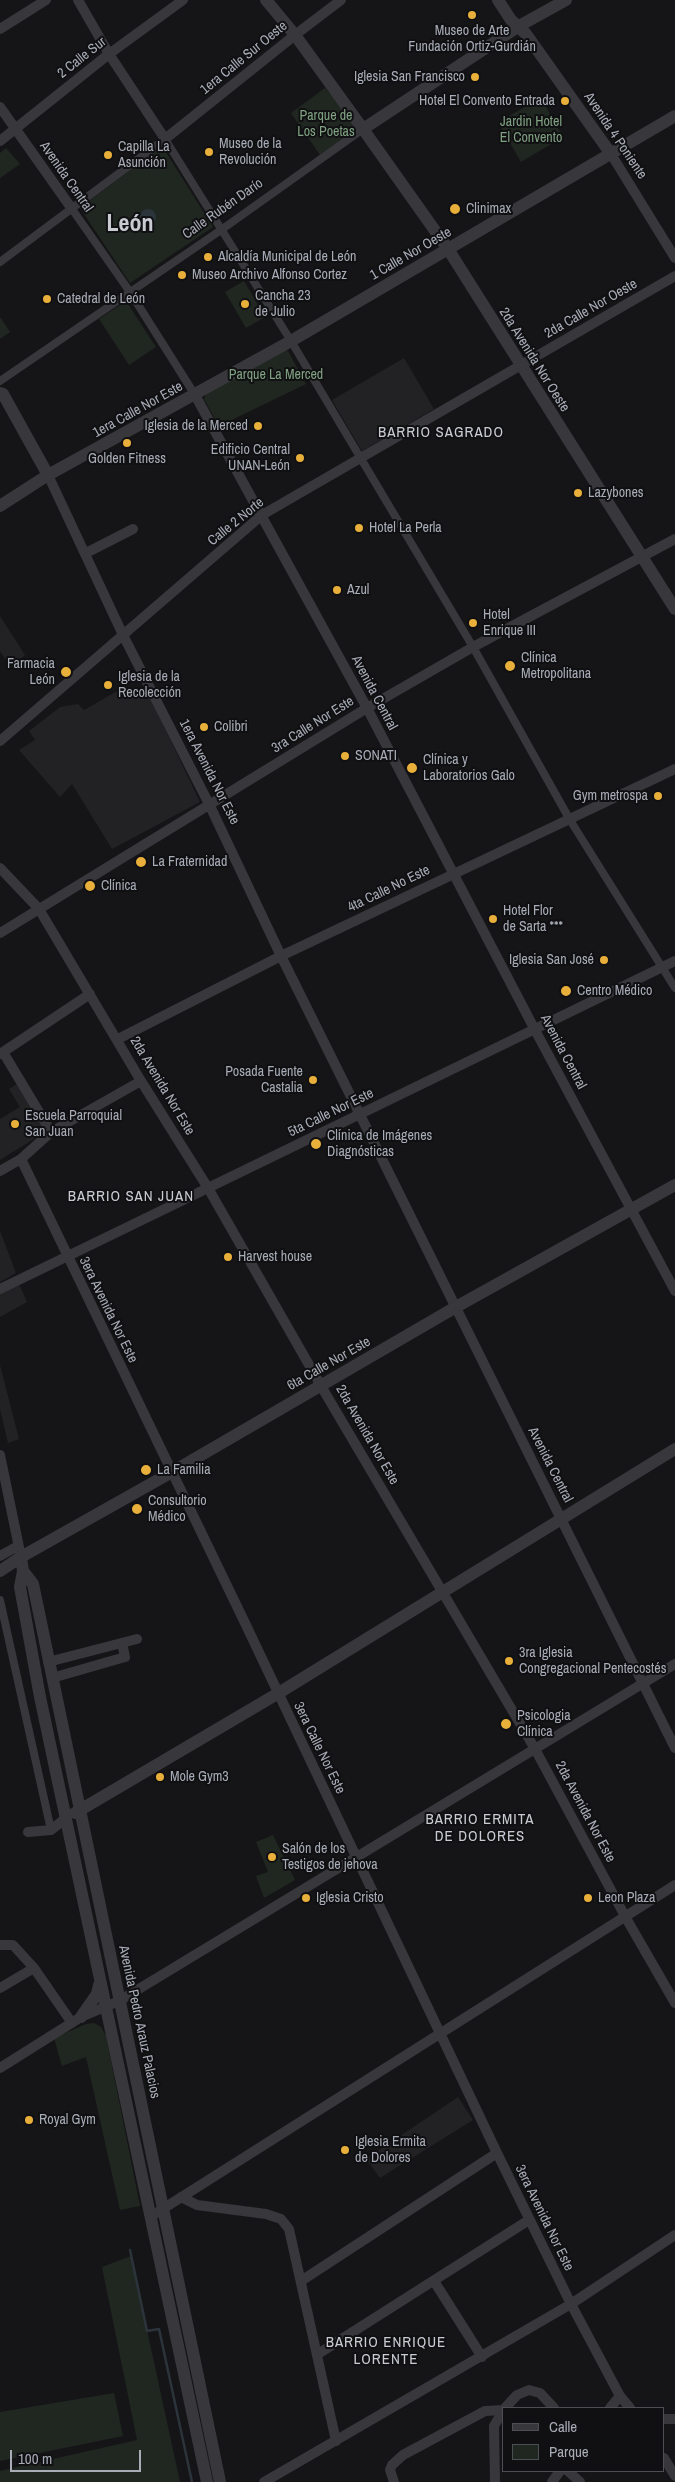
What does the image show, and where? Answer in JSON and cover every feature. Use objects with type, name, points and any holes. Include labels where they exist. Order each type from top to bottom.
[{"type":"street","points":[[0,29],[46,0]]},
{"type":"street","points":[[78,0],[109,54],[165,139],[290,341],[474,647],[570,820],[675,988]]},
{"type":"street","name":"2 Calle Sur","points":[[0,141],[109,54],[183,0]]},
{"type":"street","name":"2da Avenida Nor Oeste","points":[[266,0],[295,34],[364,128],[448,249],[520,367],[675,609]]},
{"type":"street","name":"1era Calle Sur Oeste","points":[[165,139],[295,34],[342,0]]},
{"type":"street","name":"Avenida 4 Poniente","points":[[498,0],[512,20],[523,30],[611,154],[675,258]]},
{"type":"street","name":"Calle Rubén Darío","points":[[0,381],[221,230],[364,128],[523,30],[566,0]]},
{"type":"street","name":"Avenida Central","points":[[0,107],[130,292],[195,395],[367,708],[535,1030],[633,1209],[675,1291]]},
{"type":"street","name":"1 Calle Nor Oeste","points":[[290,341],[675,116]]},
{"type":"street","points":[[0,262],[165,139]]},
{"type":"street","name":"2da Calle Nor Oeste","points":[[520,367],[675,276]]},
{"type":"street","name":"1era Calle Nor Este","points":[[0,506],[48,475],[290,341]]},
{"type":"street","name":"Calle 2 Norte","points":[[0,741],[262,515],[520,367]]},
{"type":"street","name":"1era Avenida Nor Este","points":[[0,393],[3,394],[48,475],[123,635],[210,806],[281,956],[360,1114]]},
{"type":"street","points":[[86,553],[133,530]]},
{"type":"street","name":"3ra Calle Nor Este","points":[[0,933],[367,708],[474,647],[675,539]]},
{"type":"street","name":"4ta Calle No Este","points":[[118,1039],[281,956],[675,769]]},
{"type":"street","name":"2da Avenida Nor Este","points":[[0,868],[39,908],[118,1039],[141,1081],[208,1188],[535,1749],[626,1918],[675,2003]]},
{"type":"street","name":"5ta Calle Nor Este","points":[[0,1289],[675,961]]},
{"type":"street","points":[[51,1132],[1,1053],[90,994]]},
{"type":"street","points":[[0,1171],[21,1160],[51,1132],[141,1081]]},
{"type":"street","name":"Avenida Central","points":[[360,1114],[675,1748]]},
{"type":"street","name":"3era Avenida Nor Este","points":[[21,1160],[66,1257],[172,1472]]},
{"type":"street","name":"6ta Calle Nor Este","points":[[0,1572],[20,1552],[172,1472],[456,1307],[675,1185]]},
{"type":"street","points":[[28,1832],[51,1830],[66,1818],[277,1694],[675,1449]]},
{"type":"street","points":[[0,1455],[20,1552],[0,1556]]},
{"type":"street","name":"3era Calle Nor Este","points":[[172,1472],[440,2035]]},
{"type":"street","name":"Avenida Pedro Arauz Palacios","points":[[20,1552],[23,1571],[20,1587],[31,1651],[84,1897],[104,2006],[150,2217],[177,2310],[198,2408],[220,2482]]},
{"type":"street","points":[[0,1577],[23,1571]]},
{"type":"street","name":"Avenida Pedro Arauz Palacios","points":[[23,1571],[33,1584],[45,1649],[81,1810],[163,2208],[177,2310]]},
{"type":"street","points":[[0,1600],[51,1830]]},
{"type":"street","points":[[48,1662],[137,1639]]},
{"type":"street","points":[[52,1678],[125,1657],[122,1643]]},
{"type":"street","points":[[31,1651],[45,1649]]},
{"type":"street","points":[[0,2068],[77,2020],[119,2000],[675,1664]]},
{"type":"street","points":[[46,1723],[61,1721]]},
{"type":"street","points":[[150,2217],[324,2105],[440,2035],[626,1918],[675,1885]]},
{"type":"street","points":[[84,1897],[98,1895]]},
{"type":"street","points":[[0,1945],[13,1945],[77,2020]]},
{"type":"street","points":[[0,1988],[34,1968]]},
{"type":"street","points":[[77,2020],[97,1994],[100,1983]]},
{"type":"street","points":[[77,2020],[98,2020],[103,2024],[111,2038]]},
{"type":"street","name":"3era Avenida Nor Este","points":[[440,2035],[571,2304],[620,2396],[629,2407]]},
{"type":"street","points":[[301,2281],[496,2153]]},
{"type":"street","points":[[181,2197],[197,2205],[266,2214],[281,2219],[289,2229],[336,2441]]},
{"type":"street","points":[[318,2354],[530,2220]]},
{"type":"street","points":[[264,2482],[571,2304],[675,2235]]},
{"type":"street","points":[[434,2281],[482,2357]]},
{"type":"street","points":[[506,2407],[517,2395],[529,2390],[540,2393],[553,2407]]},
{"type":"street","points":[[611,2407],[620,2396]]},
{"type":"street","name":"Avenida Pedro Arauz Palacios","points":[[198,2408],[207,2482]]},
{"type":"street","points":[[394,2482],[390,2470],[392,2465],[403,2455],[485,2411],[502,2409]]},
{"type":"street","points":[[495,2482],[494,2426],[502,2412]]},
{"type":"street","points":[[665,2460],[675,2476]]},
{"type":"street","points":[[569,2472],[580,2482]]},
{"type":"shaded area","points":[[145,209],[151,209],[156,214],[154,223],[145,225],[140,220],[140,214]]},
{"type":"shaded area","points":[[404,358],[434,409],[362,451],[332,400]]},
{"type":"shaded area","points":[[0,616],[25,655],[11,668],[0,651]]},
{"type":"shaded area","points":[[146,689],[200,802],[112,849],[72,784],[60,797],[19,750],[35,740],[29,731],[60,707],[78,704],[84,710],[119,690],[126,694]]},
{"type":"shaded area","points":[[17,1084],[42,1125],[37,1137],[0,1160],[0,1119],[20,1107],[9,1089]]},
{"type":"shaded area","points":[[0,1231],[16,1273],[0,1282]]},
{"type":"shaded area","points":[[19,1284],[27,1302],[0,1317],[0,1294]]},
{"type":"shaded area","points":[[0,1365],[19,1439],[8,1443],[0,1409]]},
{"type":"shaded area","points":[[458,2097],[473,2120],[380,2178],[366,2159]]},
{"type":"green space","name":"Parque de Los Poetas","points":[[325,88],[359,126],[358,133],[320,155],[291,113]]},
{"type":"green space","name":"Jardin Hotel El Convento","points":[[541,98],[563,137],[521,162],[498,122]]},
{"type":"green space","points":[[162,146],[213,227],[130,283],[80,208]]},
{"type":"green space","points":[[6,148],[20,164],[0,178],[0,153]]},
{"type":"green space","name":"Cancha 23 de Julio","points":[[244,281],[265,317],[246,328],[225,292]]},
{"type":"green space","points":[[126,301],[156,347],[129,365],[99,319]]},
{"type":"green space","points":[[0,317],[10,332],[0,339]]},
{"type":"green space","name":"Parque La Merced","points":[[283,348],[288,351],[306,384],[219,426],[204,399],[206,394]]},
{"type":"green space","points":[[273,1835],[295,1880],[264,1898],[256,1876],[268,1872],[256,1842]]},
{"type":"green space","points":[[94,2023],[101,2027],[106,2036],[140,2206],[120,2210],[86,2057],[62,2066],[54,2038],[86,2024]]},
{"type":"green space","points":[[131,2256],[180,2482],[0,2482],[0,2471],[137,2440],[102,2267]]},
{"type":"green space","points":[[114,2393],[123,2436],[0,2461],[0,2412]]},
{"type":"waterway","points":[[130,2250],[147,2331],[159,2329],[192,2482]]},
{"type":"place","name":"Museo de Arte Fundación Ortiz-Gurdián","points":[[472,15]]},
{"type":"place","name":"Iglesia San Francisco","points":[[475,77]]},
{"type":"place","name":"Hotel El Convento Entrada","points":[[565,101]]},
{"type":"place","name":"Museo de la Revolución","points":[[209,152]]},
{"type":"place","name":"Capilla La Asunción","points":[[108,155]]},
{"type":"place","name":"Clinimax","points":[[455,209]]},
{"type":"place","name":"Alcaldía Municipal de León","points":[[208,257]]},
{"type":"place","name":"Museo Archivo Alfonso Cortez","points":[[182,275]]},
{"type":"place","name":"Catedral de León","points":[[47,299]]},
{"type":"place","name":"Cancha 23 de Julio","points":[[245,304]]},
{"type":"place","name":"Iglesia de la Merced","points":[[258,426]]},
{"type":"place","name":"Golden Fitness","points":[[127,443]]},
{"type":"place","name":"Edificio Central UNAN-León","points":[[300,458]]},
{"type":"place","name":"Lazybones","points":[[578,493]]},
{"type":"place","name":"Hotel La Perla","points":[[359,528]]},
{"type":"place","name":"Azul","points":[[337,590]]},
{"type":"place","name":"Hotel Enrique III","points":[[473,623]]},
{"type":"place","name":"Clínica Metropolitana","points":[[510,666]]},
{"type":"place","name":"Farmacia León","points":[[66,672]]},
{"type":"place","name":"Iglesia de la Recolección","points":[[108,685]]},
{"type":"place","name":"Colibri","points":[[204,727]]},
{"type":"place","name":"SONATI","points":[[345,756]]},
{"type":"place","name":"Clínica y Laboratorios Galo","points":[[412,768]]},
{"type":"place","name":"Gym metrospa","points":[[658,796]]},
{"type":"place","name":"La Fraternidad","points":[[141,862]]},
{"type":"place","name":"Clínica","points":[[90,886]]},
{"type":"place","name":"Hotel Flor de Sarta ***","points":[[493,919]]},
{"type":"place","name":"Iglesia San José","points":[[604,960]]},
{"type":"place","name":"Centro Médico","points":[[566,991]]},
{"type":"place","name":"Posada Fuente Castalia","points":[[313,1080]]},
{"type":"place","name":"Escuela Parroquial San Juan","points":[[15,1124]]},
{"type":"place","name":"Clínica de Imágenes Diagnósticas","points":[[316,1144]]},
{"type":"place","name":"Harvest house","points":[[228,1257]]},
{"type":"place","name":"La Familia","points":[[146,1470]]},
{"type":"place","name":"Consultorio Médico","points":[[137,1509]]},
{"type":"place","name":"3ra Iglesia Congregacional Pentecostés","points":[[509,1661]]},
{"type":"place","name":"Psicologia Clínica","points":[[506,1724]]},
{"type":"place","name":"Mole Gym3","points":[[160,1777]]},
{"type":"place","name":"Salón de los Testigos de jehova","points":[[272,1857]]},
{"type":"place","name":"Iglesia Cristo","points":[[306,1898]]},
{"type":"place","name":"Leon Plaza","points":[[588,1898]]},
{"type":"place","name":"Royal Gym","points":[[29,2120]]},
{"type":"place","name":"Iglesia Ermita de Dolores","points":[[345,2150]]},
{"type":"district","name":"León","points":[[130,225]]},
{"type":"district","name":"BARRIO SAGRADO","points":[[441,433]]},
{"type":"district","name":"BARRIO SAN JUAN","points":[[131,1197]]},
{"type":"district","name":"BARRIO ERMITA DE DOLORES","points":[[480,1828]]},
{"type":"district","name":"BARRIO ENRIQUE LORENTE","points":[[386,2352]]}]
